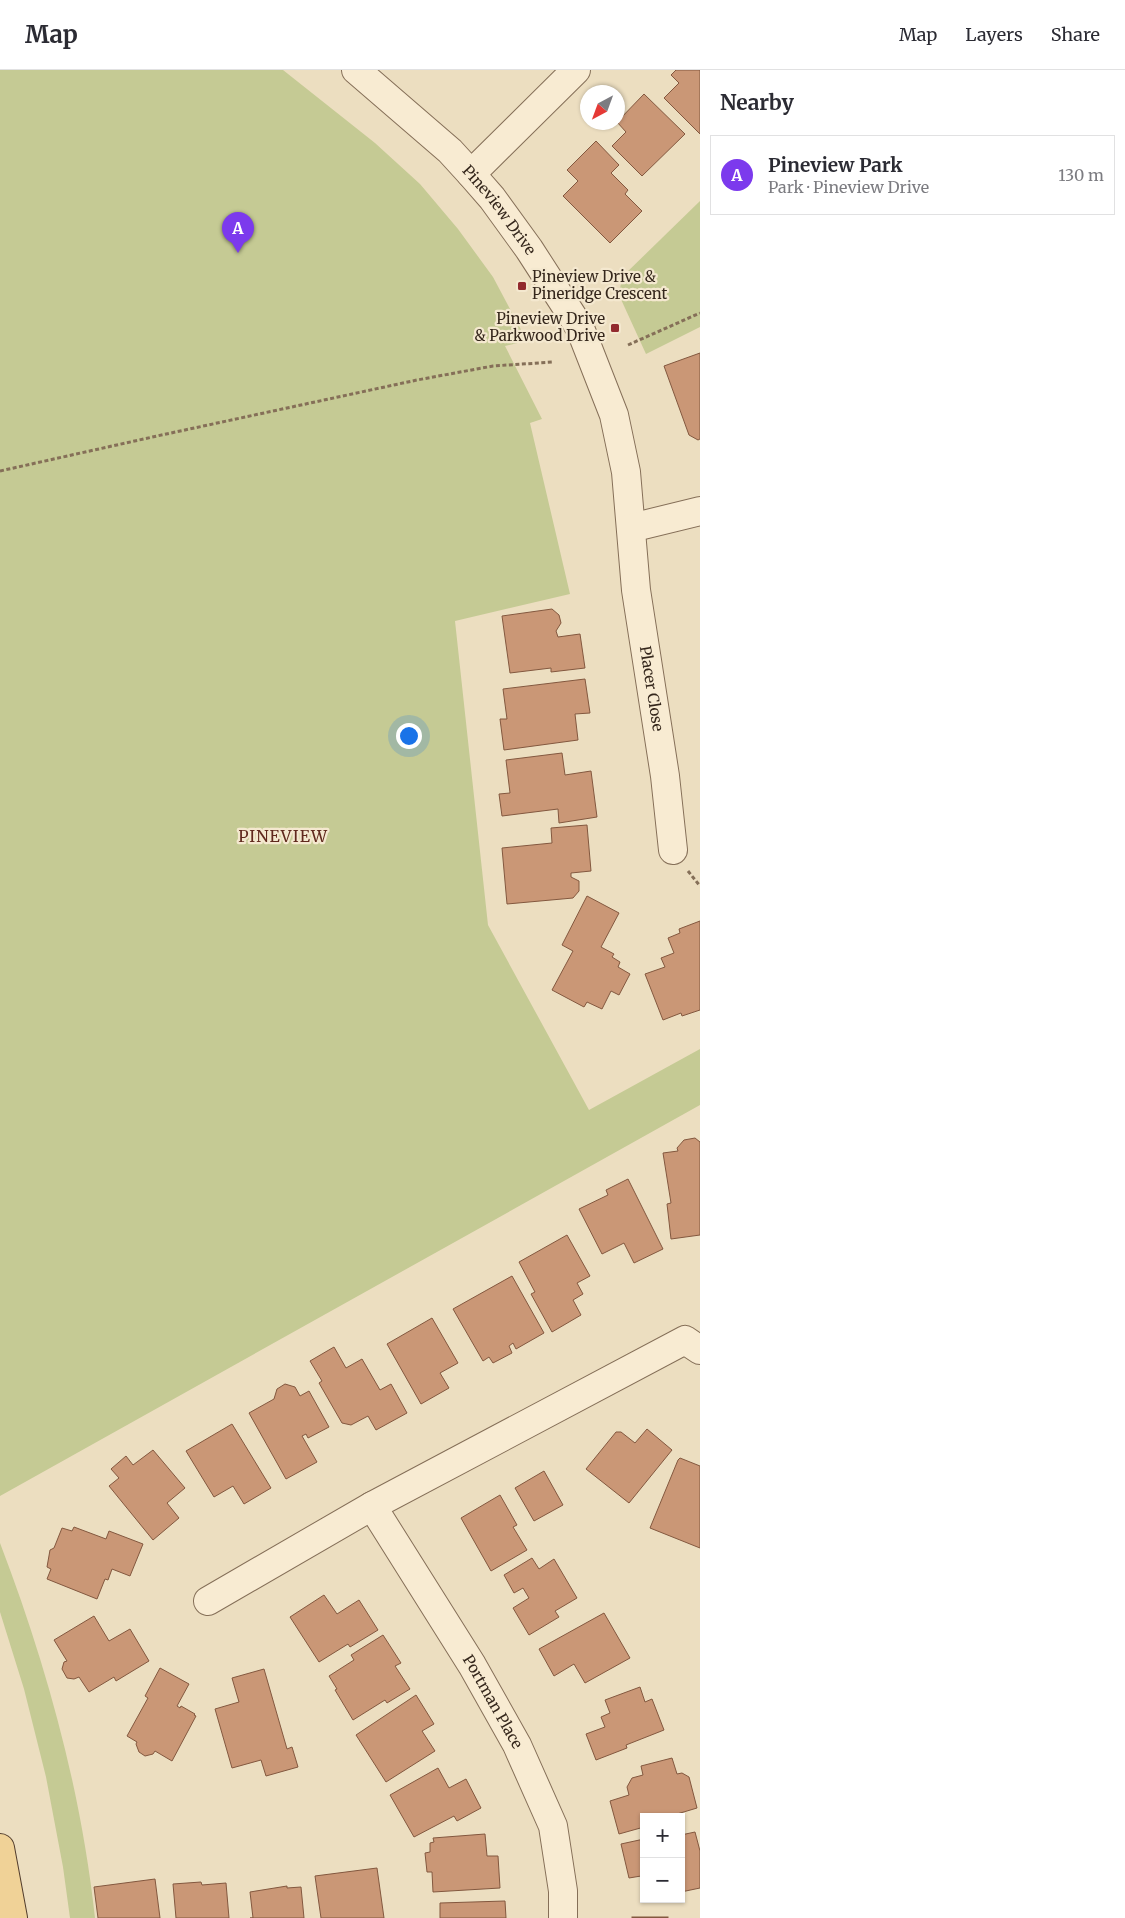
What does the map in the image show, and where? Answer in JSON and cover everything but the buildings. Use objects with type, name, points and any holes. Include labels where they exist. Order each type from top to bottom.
[{"type":"main road","points":[[0,1848],[12,1918]]},
{"type":"street","name":"Pineview Drive","points":[[356,70],[450,151],[472,174],[529,249],[580,328],[614,415],[626,472],[631,528]]},
{"type":"street","points":[[472,174],[576,70]]},
{"type":"street","points":[[631,528],[700,511]]},
{"type":"street","name":"Placer Close","points":[[631,528],[636,590],[664,776],[673,850]]},
{"type":"street","points":[[208,1601],[372,1506],[685,1340],[700,1350]]},
{"type":"street","name":"Portman Place","points":[[372,1506],[472,1665],[517,1745],[552,1826],[563,1891],[563,1918]]},
{"type":"path","points":[[628,345],[700,313]]},
{"type":"path","points":[[0,471],[417,380],[493,366],[553,362]]},
{"type":"green space","points":[[0,70],[283,70],[375,143],[420,184],[458,229],[493,277],[527,341],[505,346],[542,419],[530,423],[570,594],[455,621],[488,925],[589,1110],[700,1049],[700,1105],[0,1496]]},
{"type":"green space","points":[[700,201],[700,327],[646,354],[619,295],[622,277]]},
{"type":"green space","points":[[0,1543],[47,1680],[71,1774],[89,1870],[95,1918],[70,1918],[63,1867],[46,1777],[24,1689],[0,1612]]},
{"type":"place","name":"Pineview Park","points":[[238,253]]},
{"type":"place","name":"Pineview Drive & Pineridge Crescent","points":[[522,286]]},
{"type":"place","name":"Pineview Drive & Parkwood Drive","points":[[615,328]]},
{"type":"district","name":"PINEVIEW","points":[[283,836]]}]
